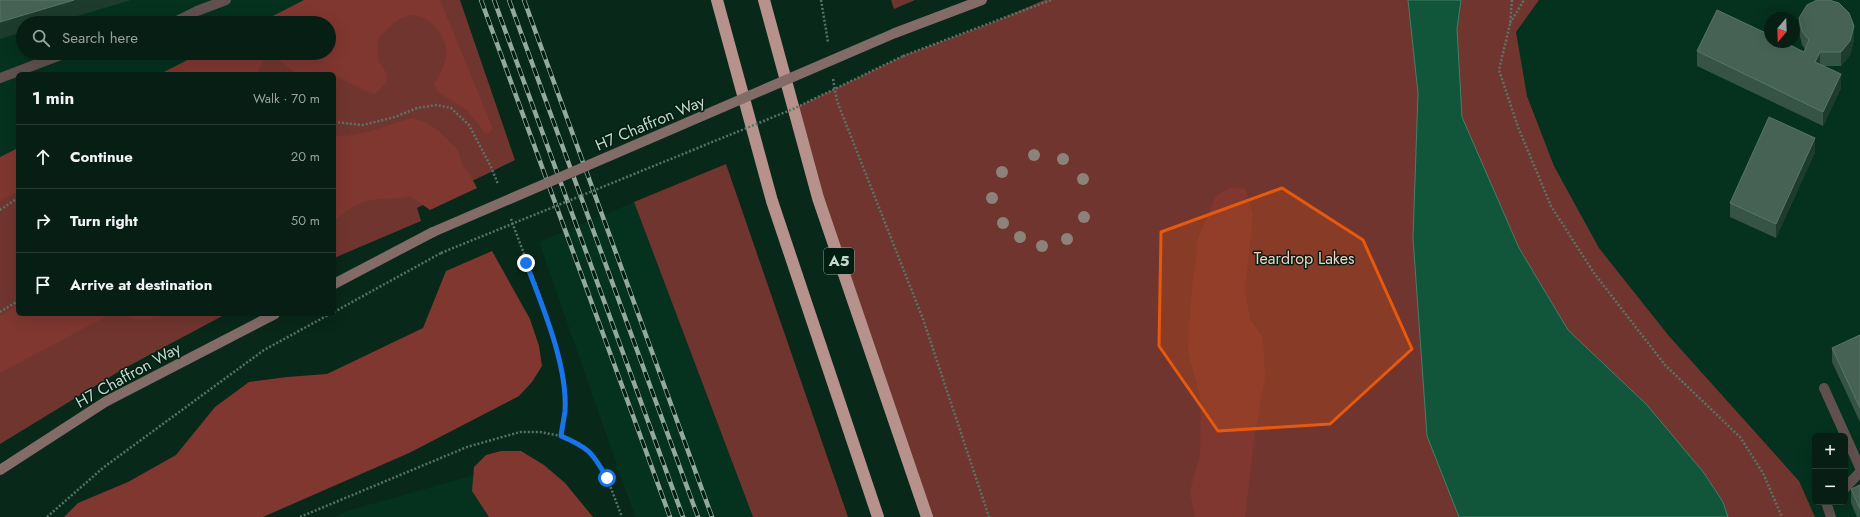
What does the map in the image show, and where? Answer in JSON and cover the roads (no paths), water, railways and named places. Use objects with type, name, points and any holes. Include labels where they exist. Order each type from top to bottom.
[{"type":"highway","points":[[717,0],[772,200],[878,517]]},
{"type":"highway","name":"A5","points":[[764,0],[818,198],[927,517]]},
{"type":"street","name":"H7 Chaffron Way","points":[[336,283],[433,232],[895,33],[982,0]]},
{"type":"street","name":"H7 Chaffron Way","points":[[0,470],[105,402],[271,316]]},
{"type":"lane","points":[[187,16],[226,0]]},
{"type":"lane","points":[[0,78],[48,60]]},
{"type":"lane","points":[[1824,388],[1860,468]]},
{"type":"lane","points":[[1848,485],[1860,472]]},
{"type":"lane","points":[[1827,505],[1831,517]]},
{"type":"railway","points":[[481,0],[670,517]]},
{"type":"railway","points":[[494,0],[683,517]]},
{"type":"railway","points":[[509,0],[698,517]]},
{"type":"railway","points":[[524,0],[712,517]]},
{"type":"park label","name":"Teardrop Lakes","points":[[1304,258]]}]
